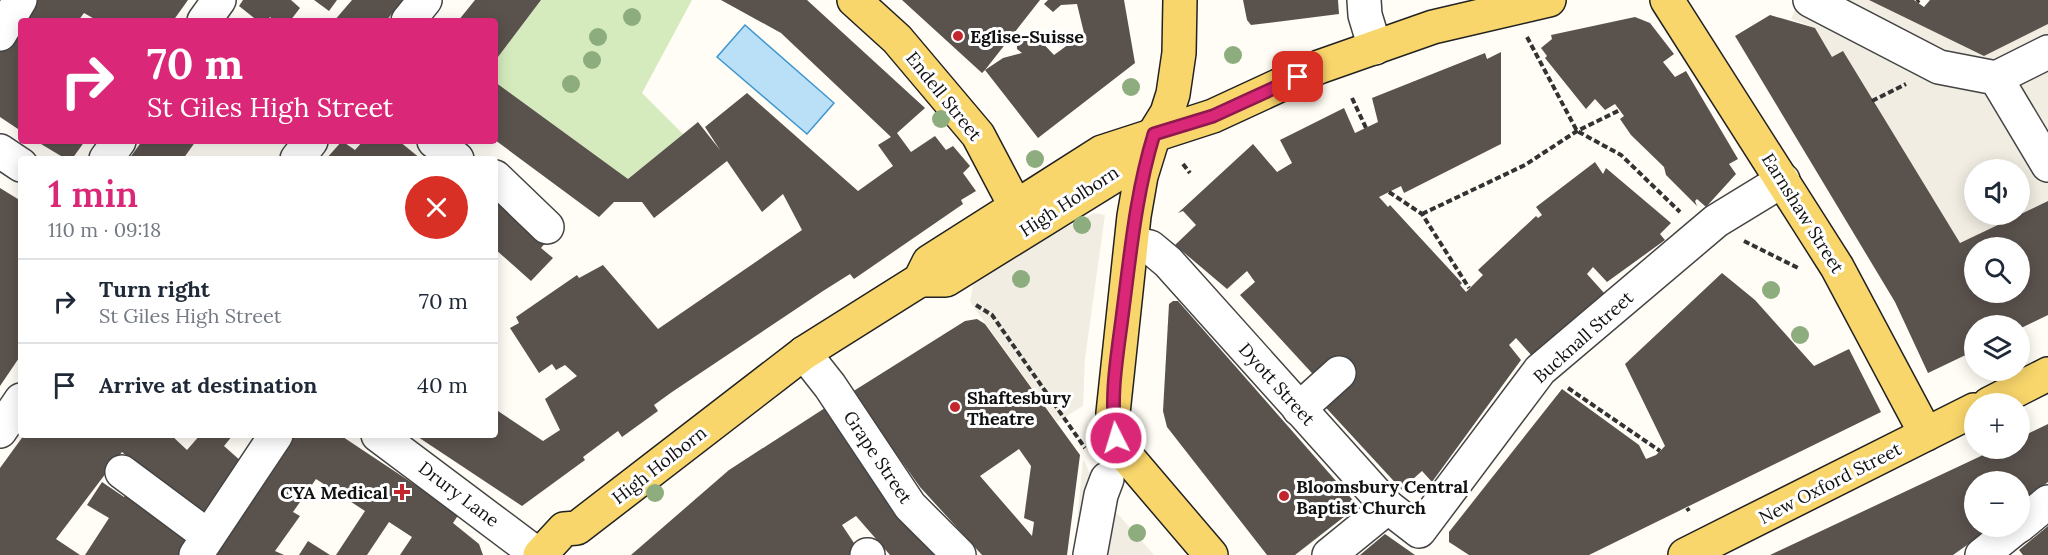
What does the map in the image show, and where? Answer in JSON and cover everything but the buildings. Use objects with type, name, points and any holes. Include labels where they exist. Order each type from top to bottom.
[{"type":"main road","name":"Endell Street","points":[[854,0],[897,39],[978,135],[1025,220]]},
{"type":"main road","points":[[1180,0],[1179,53],[1173,94],[1167,113],[1154,134],[1141,176],[1116,365],[1113,413],[1116,438],[1134,466],[1211,555]]},
{"type":"main road","points":[[1154,134],[1213,116],[1319,67],[1433,27],[1549,0]]},
{"type":"main road","name":"Earnshaw Street","points":[[1667,0],[1783,180],[1871,327],[1926,434]]},
{"type":"main road","name":"High Holborn","points":[[539,555],[564,529],[570,542],[804,353],[920,280],[929,262],[1025,220],[1113,176],[1154,134]]},
{"type":"main road","points":[[2011,393],[2048,374]]},
{"type":"main road","name":"New Oxford Street","points":[[1685,555],[1964,415]]},
{"type":"street","points":[[0,34],[20,0]]},
{"type":"street","points":[[206,18],[219,0]]},
{"type":"street","points":[[410,18],[425,0]]},
{"type":"street","points":[[1364,0],[1365,15],[1376,48]]},
{"type":"street","points":[[1810,0],[1940,67],[1996,78],[2048,52]]},
{"type":"street","points":[[1996,78],[2048,165]]},
{"type":"street","points":[[299,156],[309,144]]},
{"type":"street","points":[[438,144],[453,156]]},
{"type":"street","points":[[0,151],[18,163]]},
{"type":"street","points":[[498,180],[547,227]]},
{"type":"street","name":"Bucknall Street","points":[[1419,531],[1540,370],[1716,221],[1783,180]]},
{"type":"street","name":"Dyott Street","points":[[1132,243],[1150,248],[1168,262],[1388,507],[1419,531]]},
{"type":"street","name":"Grape Street","points":[[804,353],[830,386],[910,506],[959,555]]},
{"type":"street","points":[[1294,403],[1339,374]]},
{"type":"street","points":[[0,431],[18,404]]},
{"type":"street","points":[[122,472],[173,510],[202,546],[274,438]]},
{"type":"street","name":"Drury Lane","points":[[382,438],[539,555]]},
{"type":"street","points":[[1090,555],[1101,495],[1107,479]]},
{"type":"street","points":[[2030,516],[2048,502]]},
{"type":"street","points":[[1329,555],[1388,507]]},
{"type":"street","points":[[1985,554],[2005,537]]},
{"type":"path","points":[[1518,7],[1530,46],[1577,131],[1621,155],[1700,235]]},
{"type":"path","points":[[1352,98],[1366,128]]},
{"type":"path","points":[[1422,214],[1525,165],[1577,131],[1620,110]]},
{"type":"path","points":[[1184,164],[1190,173]]},
{"type":"path","points":[[1389,192],[1422,214],[1469,288]]},
{"type":"path","points":[[1736,237],[1809,273]]},
{"type":"path","points":[[976,305],[992,315],[1107,479]]},
{"type":"path","points":[[1565,386],[1660,451]]},
{"type":"green space","points":[[541,0],[692,0],[642,93],[683,134],[628,179],[498,84],[498,57]]},
{"type":"shaded area","points":[[1800,0],[1869,0],[1984,56],[2048,24],[2048,201],[2030,210],[2030,159],[1964,159],[1964,225],[1998,225],[1973,237],[1964,237],[1964,241],[1960,243],[1832,57],[1815,28],[1791,19]]},
{"type":"shaded area","points":[[1094,213],[1105,215],[1085,359],[1083,406],[1057,422],[970,302],[975,274]]},
{"type":"shaded area","points":[[1083,459],[1101,495],[1154,555],[1074,555]]},
{"type":"water","points":[[745,25],[834,103],[807,134],[717,57]]},
{"type":"place","name":"Eglise-Suisse","points":[[958,36]]},
{"type":"place","name":"Shaftesbury Theatre","points":[[955,407]]},
{"type":"place","name":"CYA Medical","points":[[402,492]]},
{"type":"place","name":"Bloomsbury Central Baptist Church","points":[[1284,496]]},
{"type":"route","points":[[1116,438],[1113,413],[1116,365],[1134,216],[1141,176],[1154,134],[1213,116],[1298,77]]}]
